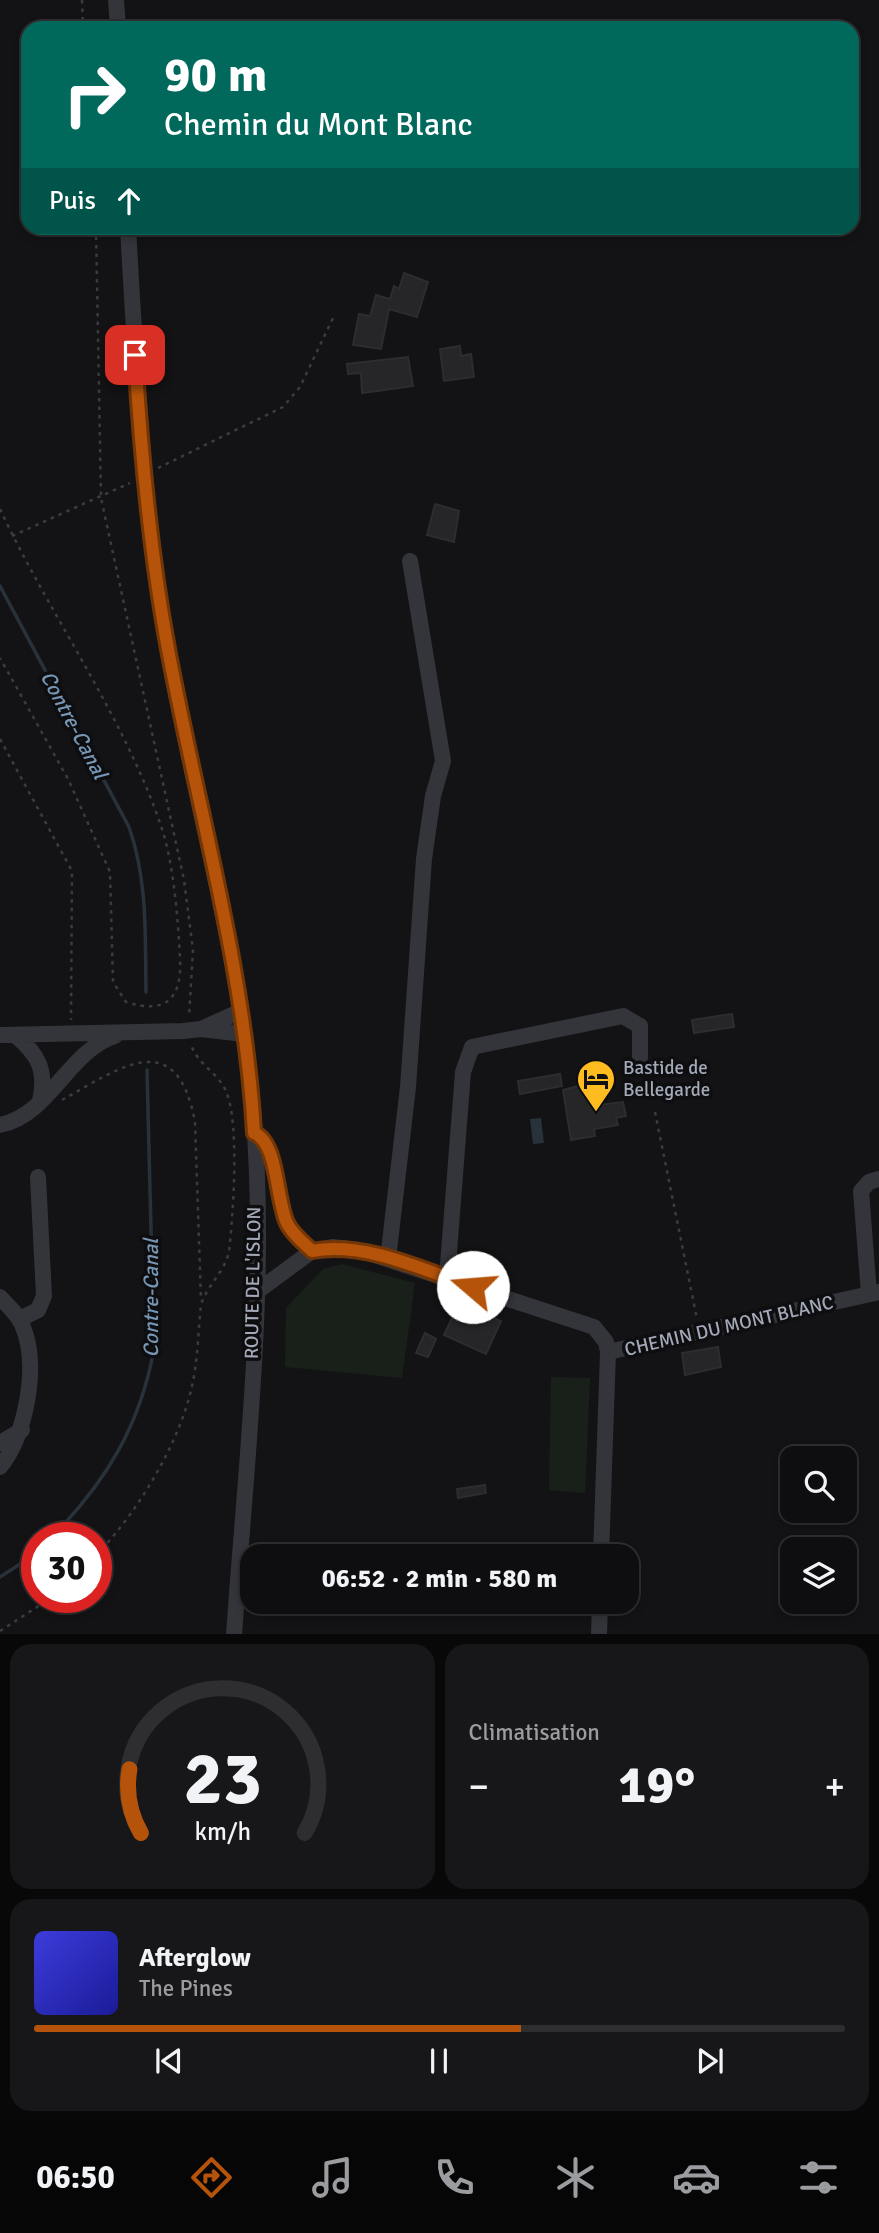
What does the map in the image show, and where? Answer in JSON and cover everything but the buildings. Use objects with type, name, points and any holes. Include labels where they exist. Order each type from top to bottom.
[{"type":"street","points":[[116,0],[118,21]]},
{"type":"street","name":"ROUTE DE L'ISLON","points":[[128,235],[143,476],[168,649],[241,1011],[254,1133],[256,1293],[234,1634]]},
{"type":"street","points":[[388,1259],[408,1087],[424,859],[433,796],[443,761],[410,561]]},
{"type":"street","points":[[193,1031],[241,1011]]},
{"type":"street","points":[[447,1278],[463,1072],[472,1047],[623,1016],[634,1020],[640,1026],[640,1058]]},
{"type":"street","points":[[7,1035],[193,1031],[244,1034]]},
{"type":"street","points":[[0,1125],[20,1118],[106,1039],[124,1034]]},
{"type":"street","points":[[7,1035],[36,1053],[44,1079],[40,1101]]},
{"type":"street","points":[[254,1133],[261,1136],[269,1148],[288,1225],[312,1251],[256,1293]]},
{"type":"street","points":[[20,1319],[38,1310],[44,1297],[38,1177]]},
{"type":"street","points":[[874,1293],[861,1191],[869,1182],[879,1180]]},
{"type":"street","name":"CHEMIN DU MONT BLANC","points":[[312,1251],[332,1247],[359,1250],[594,1327],[606,1342],[607,1352],[874,1293]]},
{"type":"street","points":[[0,1297],[20,1319],[28,1354],[27,1406],[22,1430],[0,1467]]},
{"type":"street","points":[[601,1544],[607,1352]]},
{"type":"street","points":[[0,1443],[22,1430]]},
{"type":"street","points":[[599,1634],[600,1614]]},
{"type":"path","points":[[82,0],[83,21]]},
{"type":"path","points":[[96,235],[101,498],[184,880],[193,950],[193,1031],[197,1056],[212,1070],[226,1090],[232,1129],[229,1252],[226,1265],[203,1296],[201,1305]]},
{"type":"path","points":[[12,536],[101,498],[283,407],[300,387],[333,318]]},
{"type":"path","points":[[0,509],[12,536],[113,721],[163,833],[176,912],[180,985],[172,998],[157,1006],[126,1002],[113,982],[110,872],[68,779],[0,658]]},
{"type":"path","points":[[0,739],[72,870],[71,1034]]},
{"type":"path","points":[[40,1101],[46,1105],[57,1103],[140,1062],[164,1063],[176,1070],[191,1100],[195,1122],[201,1305],[195,1370],[185,1411],[143,1495],[112,1535]]},
{"type":"path","points":[[655,1112],[700,1333]]},
{"type":"path","points":[[0,1630],[27,1613]]},
{"type":"shaded area","points":[[541,1118],[544,1143],[533,1144],[530,1119]]},
{"type":"shaded area","points":[[342,1264],[415,1283],[402,1378],[285,1367],[286,1308],[323,1269]]},
{"type":"shaded area","points":[[551,1377],[590,1378],[585,1493],[549,1490]]},
{"type":"waterway","name":"Contre-Canal","points":[[0,586],[129,827],[140,868],[146,992]]},
{"type":"waterway","name":"Contre-Canal","points":[[66,1522],[104,1474],[130,1428],[148,1377],[154,1349],[147,1070]]},
{"type":"waterway","name":"Contre-Canal","points":[[0,1577],[21,1563]]},
{"type":"place","name":"Bastide de Bellegarde","points":[[596,1113]]},
{"type":"route","points":[[135,355],[143,476],[152,552],[168,649],[241,1011],[254,1133],[261,1136],[269,1148],[288,1225],[312,1251],[332,1247],[359,1250],[473,1287]]}]
